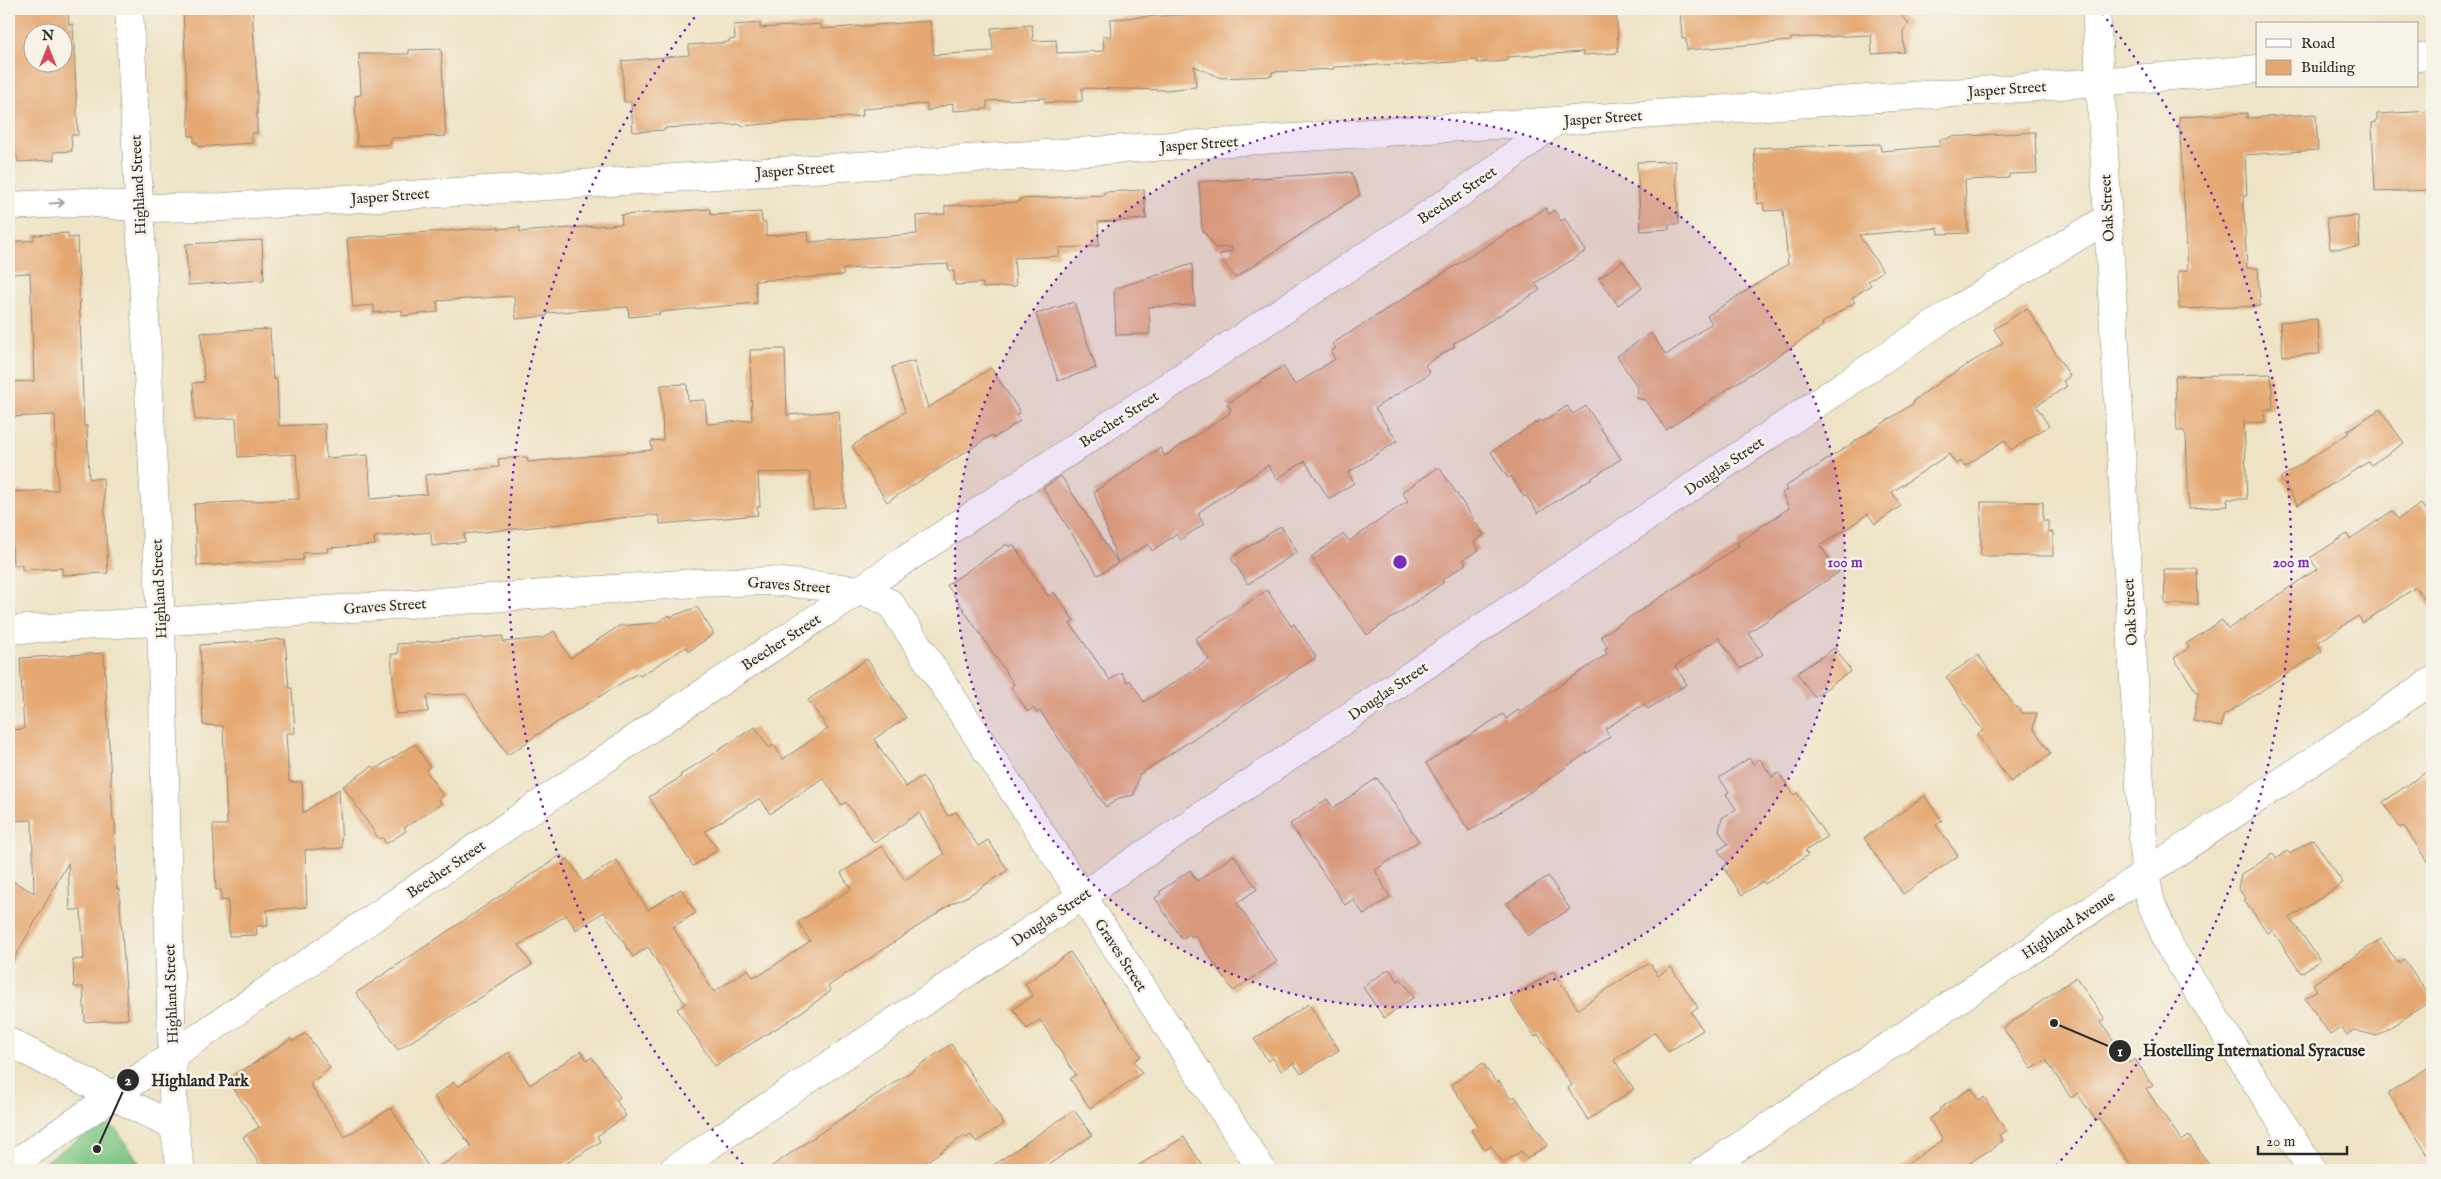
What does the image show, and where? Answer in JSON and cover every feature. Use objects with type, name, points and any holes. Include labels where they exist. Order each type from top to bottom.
[{"type":"street","name":"Highland Street","points":[[129,9],[161,622],[174,1127],[181,1170]]},
{"type":"street","name":"Oak Street","points":[[2096,9],[2145,874],[2151,903],[2170,947],[2312,1170]]},
{"type":"street","points":[[2418,57],[2432,56]]},
{"type":"street","name":"Jasper Street","points":[[9,206],[87,202],[140,208],[223,206],[1556,121],[2256,69]]},
{"type":"street","name":"Beecher Street","points":[[9,1166],[173,1056],[661,721],[1480,180],[1556,121]]},
{"type":"street","name":"Douglas Street","points":[[673,1170],[1962,306],[2107,219]]},
{"type":"street","name":"Graves Street","points":[[9,630],[161,622],[695,583],[771,581],[861,590],[890,603],[1262,1170]]},
{"type":"street","name":"Highland Avenue","points":[[1704,1170],[2432,681]]},
{"type":"street","points":[[9,1042],[174,1127]]},
{"type":"shaded area","points":[[2432,1149],[2432,1170],[2400,1170]]},
{"type":"green space","points":[[104,1123],[116,1129],[144,1170],[32,1170]]},
{"type":"building","points":[[9,9],[68,9],[69,22],[22,22],[22,72],[72,72],[73,24],[78,135],[71,135],[72,151],[54,152],[54,160],[18,162],[17,156],[9,156]]},
{"type":"building","points":[[183,9],[252,9],[257,83],[257,133],[252,133],[252,143],[198,147],[198,143],[194,143],[194,136],[189,136]]},
{"type":"building","points":[[1230,9],[1616,9],[1618,45],[1617,53],[1583,55],[1583,52],[1507,57],[1507,61],[1477,63],[1477,60],[1403,66],[1403,64],[1334,67],[1334,69],[1272,72],[1272,76],[1221,78],[1194,66],[1196,87],[1165,90],[1082,88],[1082,101],[1045,103],[1045,98],[987,101],[987,109],[953,111],[953,103],[927,111],[927,104],[862,109],[863,116],[741,126],[741,124],[665,128],[665,130],[633,132],[631,102],[624,102],[622,61],[689,55],[689,45],[729,42],[729,40],[735,39],[734,25],[760,23],[760,28],[821,24],[821,29],[930,21],[934,55],[993,51],[991,28],[1032,25],[1033,41],[1056,40],[1057,53],[1104,51],[1103,36],[1111,36],[1110,19],[1224,12]]},
{"type":"building","points":[[1680,9],[1901,9],[1901,16],[1909,23],[1903,31],[1904,52],[1872,54],[1871,35],[1791,38],[1791,41],[1687,50],[1686,39],[1682,39]]},
{"type":"building","points":[[441,49],[446,136],[391,138],[391,144],[357,146],[355,96],[361,95],[359,54],[409,54],[409,50]]},
{"type":"building","points":[[2432,111],[2432,190],[2375,192],[2372,123],[2377,122],[2377,114]]},
{"type":"building","points":[[2247,113],[2247,118],[2316,114],[2318,150],[2245,155],[2247,196],[2243,196],[2247,268],[2258,268],[2260,306],[2179,309],[2178,271],[2188,270],[2179,117]]},
{"type":"building","points":[[2035,132],[2037,173],[2009,174],[2009,178],[1965,180],[1968,233],[1939,234],[1938,228],[1859,235],[1883,271],[1868,281],[1871,285],[1852,298],[1855,302],[1822,323],[1823,326],[1666,430],[1646,400],[1636,398],[1638,388],[1617,356],[1651,333],[1666,355],[1712,323],[1707,316],[1788,264],[1783,210],[1764,211],[1763,203],[1758,204],[1754,148],[1880,144],[1881,151],[1940,146],[1940,139],[1949,139],[1949,137]]},
{"type":"building","points":[[1675,161],[1679,224],[1669,224],[1669,229],[1641,231],[1637,162]]},
{"type":"building","points":[[1351,172],[1360,195],[1235,278],[1219,255],[1232,251],[1231,247],[1215,248],[1202,229],[1199,182]]},
{"type":"building","points":[[1144,190],[1146,219],[1098,222],[1099,246],[1059,248],[1059,256],[1014,258],[1016,286],[983,288],[983,283],[955,285],[954,271],[949,271],[948,264],[843,269],[843,275],[755,281],[757,303],[659,312],[660,314],[629,317],[628,307],[547,313],[547,316],[516,319],[514,296],[437,301],[438,312],[402,316],[402,310],[374,313],[374,305],[353,307],[347,238],[499,227],[499,229],[520,227],[520,232],[622,224],[621,215],[710,209],[711,215],[761,212],[762,222],[766,222],[766,236],[808,232],[809,242],[917,234],[916,216],[945,214],[945,206],[1019,202],[1019,199],[1104,195],[1104,192]]},
{"type":"building","points":[[1546,208],[1549,214],[1554,210],[1561,221],[1565,219],[1586,251],[1535,283],[1540,290],[1453,344],[1455,346],[1425,365],[1430,373],[1375,408],[1397,441],[1348,473],[1354,483],[1329,499],[1305,461],[1277,479],[1268,465],[1199,512],[1200,514],[1198,515],[1204,524],[1180,540],[1176,534],[1152,551],[1148,544],[1118,563],[1094,492],[1160,448],[1165,456],[1230,413],[1231,409],[1227,404],[1283,366],[1295,385],[1335,359],[1331,352],[1336,348],[1332,344]]},
{"type":"building","points":[[2358,216],[2360,247],[2330,249],[2327,218]]},
{"type":"building","points":[[68,233],[68,238],[77,237],[84,426],[87,426],[89,479],[103,478],[108,573],[62,575],[62,568],[22,570],[22,565],[13,565],[10,492],[58,490],[55,415],[9,417],[9,382],[34,381],[30,273],[9,274],[9,242],[34,240],[34,235]]},
{"type":"building","points":[[262,240],[264,280],[188,285],[186,244]]},
{"type":"building","points":[[1623,261],[1642,288],[1618,305],[1599,278]]},
{"type":"building","points":[[1192,264],[1195,305],[1149,307],[1150,334],[1116,335],[1114,289]]},
{"type":"building","points":[[1074,302],[1096,368],[1058,381],[1036,314]]},
{"type":"building","points":[[2027,308],[2070,376],[2063,381],[2067,386],[2036,406],[2049,426],[2011,450],[2005,440],[1965,466],[1961,461],[1956,464],[1949,454],[1892,492],[1901,506],[1875,524],[1868,514],[1820,546],[1839,572],[1748,633],[1763,654],[1740,669],[1719,638],[1675,666],[1687,684],[1648,709],[1644,704],[1605,729],[1610,737],[1495,816],[1469,831],[1426,763],[1503,714],[1506,719],[1518,710],[1520,712],[1607,654],[1604,649],[1608,647],[1601,636],[1739,546],[1737,543],[1789,508],[1782,493],[1787,490],[1785,487],[1914,403],[1913,401],[1947,377],[2003,343],[1994,329]]},
{"type":"building","points":[[2317,319],[2320,354],[2283,356],[2280,322]]},
{"type":"building","points":[[270,329],[273,379],[277,379],[279,426],[325,424],[326,458],[368,455],[371,499],[427,494],[425,475],[499,467],[498,459],[527,457],[528,462],[652,450],[651,441],[663,440],[661,385],[687,384],[688,401],[705,400],[707,424],[752,420],[750,350],[785,349],[787,415],[839,411],[845,507],[813,509],[810,472],[758,473],[760,507],[757,507],[758,515],[660,524],[660,516],[650,515],[464,534],[465,542],[432,546],[431,532],[374,537],[375,545],[327,548],[328,552],[303,553],[303,560],[197,566],[194,504],[299,499],[296,454],[238,457],[236,418],[195,420],[193,383],[204,382],[201,333]]},
{"type":"building","points":[[914,361],[928,408],[991,368],[1020,412],[1016,415],[1020,421],[994,438],[992,435],[887,502],[852,446],[905,412],[892,367]]},
{"type":"building","points":[[2271,374],[2273,410],[2264,410],[2265,422],[2245,423],[2244,421],[2247,499],[2227,499],[2228,506],[2189,508],[2186,436],[2184,431],[2177,431],[2175,376]]},
{"type":"building","points":[[1567,406],[1573,414],[1586,406],[1621,459],[1538,513],[1526,495],[1524,497],[1511,476],[1508,478],[1491,452],[1540,420],[1542,422]]},
{"type":"building","points":[[2380,409],[2404,443],[2371,465],[2368,462],[2298,505],[2280,478],[2349,433],[2347,431]]},
{"type":"building","points":[[1439,467],[1484,535],[1474,542],[1479,550],[1463,560],[1466,564],[1442,580],[1444,582],[1367,635],[1311,557],[1344,534],[1349,541],[1408,501],[1402,492]]},
{"type":"building","points":[[1061,476],[1118,563],[1098,575],[1043,488]]},
{"type":"building","points":[[1981,502],[2043,502],[2043,521],[2048,521],[2048,532],[2053,532],[2053,556],[1981,556]]},
{"type":"building","points":[[2421,504],[2432,521],[2432,610],[2416,587],[2363,623],[2358,616],[2317,643],[2322,651],[2223,716],[2221,727],[2193,721],[2198,694],[2174,658],[2189,648],[2186,644],[2222,620],[2228,629],[2317,569],[2310,558],[2347,534],[2350,539],[2392,511],[2398,519]]},
{"type":"building","points":[[1281,526],[1297,552],[1248,584],[1231,558]]},
{"type":"building","points":[[1007,544],[1009,547],[1013,544],[1048,596],[1054,592],[1074,621],[1070,623],[1110,680],[1121,672],[1127,682],[1130,680],[1144,702],[1209,660],[1195,639],[1267,590],[1291,626],[1294,624],[1316,657],[1139,775],[1134,795],[1119,798],[1106,807],[1040,711],[1037,713],[1033,708],[1028,712],[1011,687],[1014,684],[947,585]]},
{"type":"building","points":[[2164,569],[2197,569],[2198,604],[2165,604]]},
{"type":"building","points":[[697,607],[714,634],[689,651],[686,647],[640,676],[638,673],[543,731],[508,755],[466,694],[427,696],[428,712],[396,714],[391,654],[398,654],[397,644],[503,636],[503,642],[543,638],[554,631],[570,658],[619,626],[656,623],[669,615],[670,617]]},
{"type":"building","points":[[285,639],[289,688],[292,688],[295,733],[286,733],[289,782],[302,782],[303,813],[339,789],[342,848],[305,850],[307,907],[267,910],[268,926],[256,926],[257,935],[229,936],[228,900],[221,901],[221,890],[216,890],[213,825],[227,825],[223,726],[203,725],[200,645]]},
{"type":"building","points":[[1835,648],[1851,671],[1814,697],[1797,673]]},
{"type":"building","points":[[104,653],[113,820],[115,820],[117,889],[119,889],[128,1019],[85,1022],[83,987],[74,987],[73,960],[84,959],[81,910],[70,910],[68,863],[9,968],[9,879],[34,893],[32,820],[12,821],[9,730],[24,729],[20,658]]},
{"type":"building","points":[[1978,655],[2016,708],[2018,707],[2022,713],[2037,713],[2033,728],[2051,754],[2010,782],[1977,734],[1983,731],[1946,677]]},
{"type":"building","points":[[867,659],[906,718],[874,739],[906,787],[922,776],[948,816],[956,812],[978,846],[988,840],[1008,870],[968,896],[953,903],[828,986],[831,991],[790,1020],[715,1066],[677,1009],[685,1004],[648,947],[633,957],[604,912],[576,930],[566,915],[519,945],[532,965],[398,1050],[356,993],[561,855],[565,861],[568,859],[583,882],[616,860],[648,910],[681,889],[696,913],[673,927],[714,992],[748,969],[753,977],[758,974],[759,976],[810,941],[798,922],[851,889],[841,873],[882,846],[905,880],[944,854],[919,813],[874,843],[846,802],[842,805],[823,778],[770,814],[760,798],[705,831],[718,850],[693,866],[649,797],[755,727],[769,748],[774,745],[783,759],[828,729],[808,700]]},
{"type":"building","points":[[415,744],[430,767],[426,770],[443,796],[438,799],[441,804],[404,828],[406,831],[386,844],[382,837],[379,839],[343,786],[373,766],[375,769]]},
{"type":"building","points":[[1749,758],[1753,764],[1760,759],[1772,777],[1779,773],[1794,795],[1797,793],[1827,837],[1805,851],[1808,855],[1765,884],[1763,881],[1742,895],[1723,867],[1728,864],[1718,850],[1728,844],[1719,831],[1722,818],[1736,809],[1726,794],[1729,792],[1719,778]]},
{"type":"building","points":[[2432,768],[2432,869],[2404,826],[2400,828],[2383,802]]},
{"type":"building","points":[[1377,778],[1419,841],[1375,870],[1390,897],[1364,915],[1353,899],[1345,905],[1290,824],[1327,799],[1333,808]]},
{"type":"building","points":[[1925,796],[1942,821],[1936,825],[1958,856],[1903,894],[1864,838]]},
{"type":"building","points":[[2313,839],[2343,883],[2290,918],[2320,960],[2301,973],[2272,930],[2268,933],[2244,900],[2246,899],[2238,888],[2241,875],[2273,854],[2276,858],[2287,851],[2290,854]]},
{"type":"building","points":[[1234,855],[1257,889],[1237,903],[1277,962],[1233,991],[1195,935],[1192,937],[1189,934],[1182,939],[1155,898],[1161,894],[1159,892],[1190,870],[1197,881]]},
{"type":"building","points":[[1548,876],[1570,909],[1528,936],[1507,903]]},
{"type":"building","points":[[2381,939],[2398,963],[2404,959],[2432,1000],[2377,1036],[2354,1030],[2347,1035],[2342,1027],[2330,1035],[2305,998],[2317,990],[2313,984]]},
{"type":"building","points":[[1070,952],[1141,1056],[1134,1061],[1142,1073],[1090,1108],[1070,1079],[1076,1075],[1040,1020],[1027,1029],[1013,1009],[1033,996],[1025,984]]},
{"type":"building","points":[[1650,963],[1658,976],[1671,967],[1698,1008],[1691,1012],[1703,1030],[1668,1052],[1655,1032],[1614,1060],[1634,1089],[1588,1120],[1568,1088],[1572,1085],[1538,1034],[1535,1037],[1510,999],[1553,971],[1578,1009]]},
{"type":"building","points":[[1389,969],[1398,981],[1401,979],[1414,997],[1384,1018],[1363,987]]},
{"type":"building","points":[[2076,977],[2105,1019],[2101,1022],[2129,1063],[2135,1059],[2153,1086],[2146,1089],[2182,1141],[2189,1136],[2213,1170],[2134,1170],[2100,1119],[2096,1121],[2077,1093],[2071,1098],[2046,1060],[2032,1069],[2003,1028]]},
{"type":"building","points":[[1309,1004],[1339,1050],[1301,1074],[1294,1063],[1281,1071],[1273,1058],[1268,1061],[1254,1039]]},
{"type":"building","points":[[306,1033],[330,1068],[310,1084],[345,1137],[391,1108],[430,1170],[263,1170],[243,1137],[259,1127],[228,1080],[291,1039],[293,1041]]},
{"type":"building","points":[[951,1044],[1004,1124],[976,1142],[971,1135],[966,1138],[964,1136],[914,1170],[766,1170]]},
{"type":"building","points":[[581,1051],[587,1060],[592,1057],[620,1097],[616,1100],[626,1116],[597,1136],[600,1142],[556,1170],[434,1170],[471,1146],[434,1097],[454,1082],[458,1087],[509,1052],[530,1085]]},
{"type":"building","points":[[1483,1063],[1496,1083],[1499,1081],[1511,1099],[1515,1096],[1548,1145],[1527,1159],[1521,1151],[1503,1163],[1491,1146],[1485,1150],[1471,1130],[1478,1125],[1451,1085]]},
{"type":"building","points":[[2432,1065],[2432,1161],[2388,1093]]},
{"type":"building","points":[[1971,1088],[1979,1101],[1984,1097],[2006,1131],[1999,1135],[2003,1141],[1959,1170],[1898,1170],[1943,1140],[1929,1119],[1940,1111],[1939,1109]]},
{"type":"building","points":[[1074,1110],[1092,1135],[1041,1170],[986,1170]]},
{"type":"building","points":[[1184,1137],[1205,1170],[1131,1170]]},
{"type":"place","name":"Hostelling International Syracuse","points":[[2054,1023]]},
{"type":"place","name":"Highland Park","points":[[97,1149]]}]
